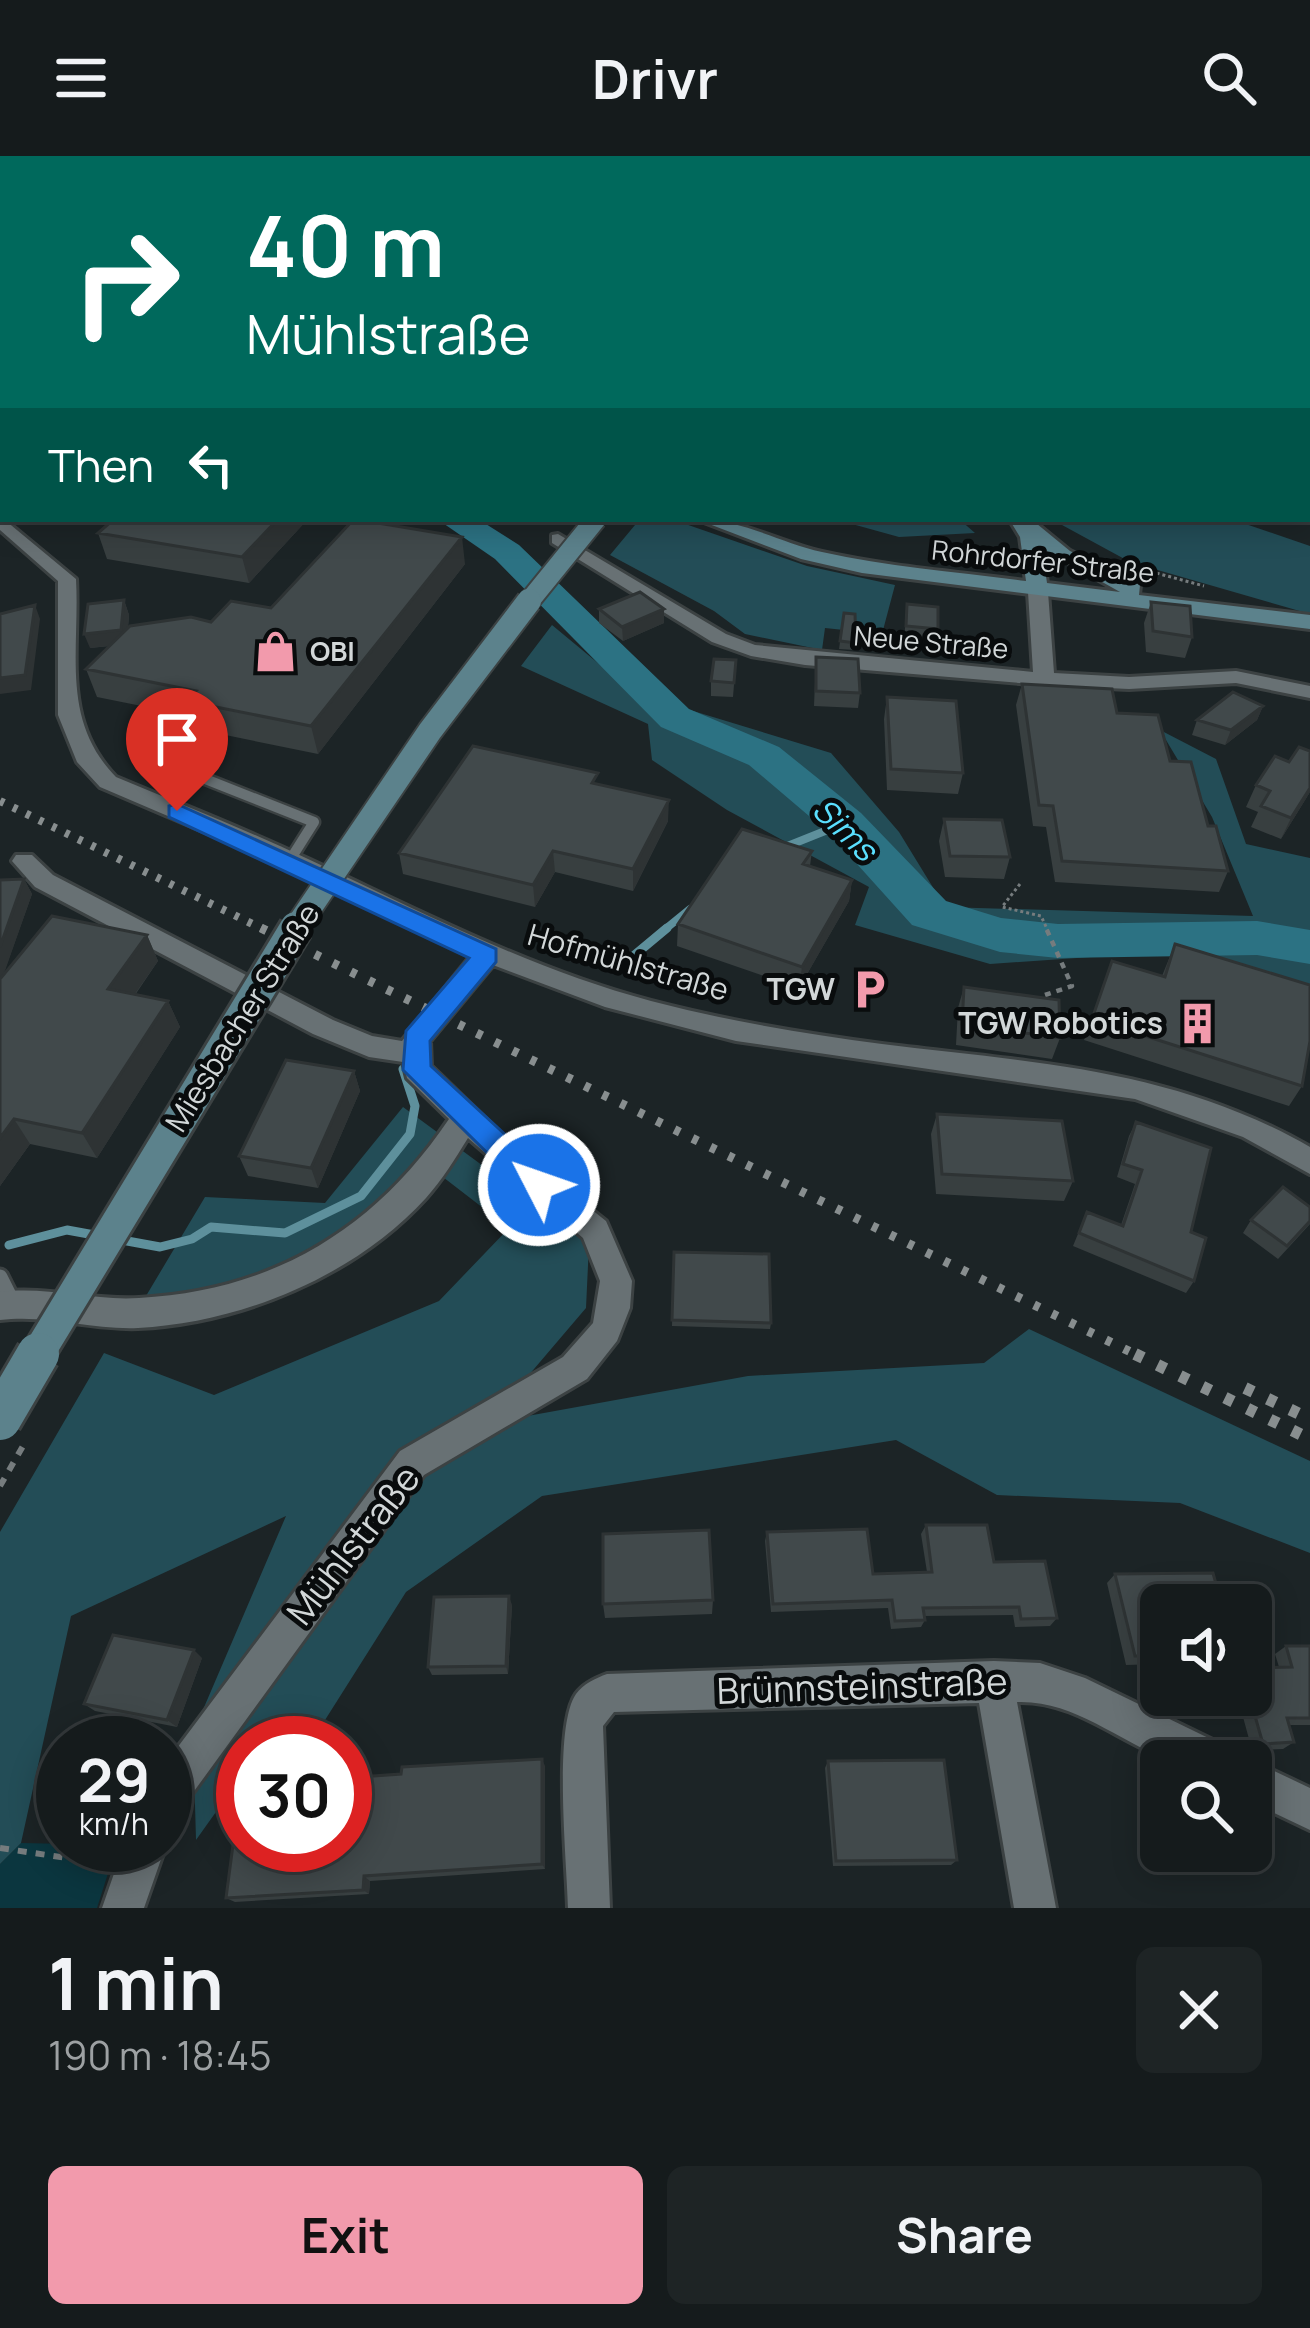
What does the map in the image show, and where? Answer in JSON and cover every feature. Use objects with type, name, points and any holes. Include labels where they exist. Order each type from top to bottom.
[{"type":"main road","name":"Miesbacher Straße","points":[[0,1418],[113,1226],[382,801],[484,656],[594,522]]},
{"type":"main road","name":"Rohrdorfer Straße","points":[[715,522],[844,563],[1038,592],[1166,601],[1310,622]]},
{"type":"main road","points":[[1021,522],[1030,537],[1038,592],[1056,578],[1063,554]]},
{"type":"main road","points":[[1023,522],[1063,554],[1166,601]]},
{"type":"street","name":"Hofmühlstraße","points":[[1,522],[67,579],[71,624],[65,690],[72,743],[83,762],[108,782],[290,860],[487,955],[652,1011],[823,1047],[1073,1072],[1144,1087],[1252,1128],[1310,1162]]},
{"type":"street","name":"Neue Straße","points":[[558,539],[718,638],[751,650],[805,659],[1043,679],[1129,683],[1236,677],[1310,692]]},
{"type":"street","name":"Neue Straße","points":[[1038,592],[1043,679]]},
{"type":"street","points":[[24,861],[44,881],[323,1027],[369,1046],[413,1053],[428,1022],[487,955]]},
{"type":"street","name":"Mühlstraße","points":[[192,1765],[412,1463],[575,1368],[605,1331],[616,1280],[595,1230],[465,1119],[417,1070],[413,1053]]},
{"type":"street","points":[[4,1295],[137,1313],[228,1297],[293,1276],[327,1259],[412,1193],[465,1119]]},
{"type":"street","points":[[994,1680],[1035,1908]]},
{"type":"street","name":"Brünnsteinstraße","points":[[589,1908],[583,1726],[590,1707],[607,1693],[1040,1682],[1085,1696],[1172,1740]]},
{"type":"street","points":[[1272,1791],[1310,1810]]},
{"type":"lane","points":[[170,765],[314,822],[290,860]]},
{"type":"path","points":[[1130,566],[1206,586]]},
{"type":"path","points":[[1020,884],[1002,907],[1041,916],[1072,986],[1046,995]]},
{"type":"path","points":[[0,1486],[24,1444]]},
{"type":"path","points":[[0,1848],[134,1874]]},
{"type":"shaded area","points":[[638,522],[680,522],[807,566],[895,585],[882,634],[825,628],[822,650],[745,634],[714,611],[610,555]]},
{"type":"shaded area","points":[[845,522],[962,522],[975,533],[899,537]]},
{"type":"shaded area","points":[[1057,522],[1240,522],[1310,546],[1310,614],[1130,562]]},
{"type":"shaded area","points":[[552,625],[634,693],[831,753],[899,832],[945,907],[1253,916],[1212,817],[1160,730],[1216,759],[1246,844],[1310,858],[1310,985],[1163,952],[990,964],[855,925],[869,887],[727,810],[652,760],[648,724],[521,666]]},
{"type":"shaded area","points":[[403,1107],[589,1244],[586,1308],[488,1423],[748,1376],[984,1363],[1029,1329],[1310,1461],[1310,1553],[1180,1503],[997,1495],[896,1440],[542,1496],[406,1592],[328,1716],[216,1716],[216,1812],[196,1840],[193,1733],[286,1516],[71,1616],[49,1716],[36,1716],[36,1775],[21,1843],[0,1864],[0,1532],[104,1353],[214,1395],[439,1301],[509,1228],[439,1174],[249,1283],[146,1296],[205,1197],[325,1203]]},
{"type":"shaded area","points":[[21,1843],[36,1843],[36,1872],[108,1872],[97,1908],[0,1908],[0,1864]]},
{"type":"building","points":[[111,522],[275,522],[242,557],[98,533]]},
{"type":"building","name":"OBI","points":[[351,522],[462,537],[311,726],[186,701],[196,691],[86,669],[130,626],[191,617],[211,622],[231,601],[271,608]]},
{"type":"building","points":[[640,592],[664,609],[622,627],[599,609]]},
{"type":"building","points":[[124,600],[121,630],[84,634],[88,604]]},
{"type":"building","points":[[1151,602],[1190,606],[1192,637],[1153,631]]},
{"type":"building","points":[[907,604],[938,607],[938,629],[906,626]]},
{"type":"building","points":[[35,605],[25,675],[0,678],[0,614]]},
{"type":"building","points":[[844,613],[855,614],[856,643],[840,641]]},
{"type":"building","points":[[816,657],[858,659],[860,693],[816,691]]},
{"type":"building","points":[[714,659],[736,660],[734,683],[711,681]]},
{"type":"building","points":[[1022,684],[1112,689],[1117,713],[1158,715],[1170,761],[1191,762],[1208,826],[1216,826],[1228,871],[1062,861],[1053,806],[1039,805]]},
{"type":"building","points":[[1233,692],[1263,706],[1231,730],[1197,720]]},
{"type":"building","points":[[887,697],[956,701],[963,773],[891,769]]},
{"type":"building","points":[[473,746],[598,773],[592,783],[669,800],[633,869],[553,851],[533,885],[399,853]]},
{"type":"building","points":[[1299,747],[1310,751],[1310,788],[1291,818],[1261,806],[1270,791],[1256,785],[1275,756],[1289,762]]},
{"type":"building","points":[[944,819],[1002,820],[1010,857],[950,856]]},
{"type":"building","points":[[742,829],[812,851],[803,864],[852,880],[802,967],[678,924]]},
{"type":"building","points":[[24,879],[0,947],[0,880]]},
{"type":"building","points":[[52,916],[147,935],[108,989],[168,1001],[82,1133],[14,1119],[0,1138],[0,979]]},
{"type":"building","name":"TGW Robotics","points":[[1175,944],[1310,985],[1310,1041],[1302,1086],[1092,1019],[1112,961],[1165,977]]},
{"type":"building","points":[[964,987],[1059,1000],[1060,1038],[962,1024]]},
{"type":"building","points":[[286,1060],[354,1071],[311,1168],[239,1156]]},
{"type":"building","points":[[937,1114],[1062,1121],[1073,1181],[942,1174]]},
{"type":"building","points":[[1136,1122],[1211,1148],[1191,1232],[1206,1238],[1194,1281],[1079,1233],[1087,1212],[1123,1226],[1142,1170],[1123,1164]]},
{"type":"building","points":[[1283,1187],[1310,1207],[1310,1221],[1287,1246],[1251,1220]]},
{"type":"building","points":[[674,1252],[769,1254],[771,1323],[672,1320]]},
{"type":"building","points":[[926,1525],[987,1525],[994,1562],[1045,1561],[1057,1618],[1021,1619],[1019,1607],[923,1608],[925,1620],[895,1621],[892,1600],[773,1604],[767,1532],[867,1529],[873,1574],[932,1572]]},
{"type":"building","points":[[709,1530],[713,1600],[603,1604],[603,1534]]},
{"type":"building","points":[[1213,1573],[1216,1584],[1140,1584],[1140,1656],[1135,1656],[1115,1574]]},
{"type":"building","points":[[509,1596],[506,1666],[428,1667],[434,1597]]},
{"type":"building","points":[[113,1635],[194,1650],[169,1716],[84,1704]]},
{"type":"building","points":[[1286,1646],[1310,1646],[1310,1718],[1287,1718],[1294,1742],[1272,1743],[1262,1740],[1255,1716],[1272,1716],[1272,1667],[1292,1667]]},
{"type":"building","points":[[542,1759],[542,1864],[364,1876],[363,1890],[226,1898],[229,1872],[372,1872],[372,1776],[401,1774],[402,1767]]},
{"type":"building","points":[[944,1760],[957,1860],[836,1861],[828,1761]]},
{"type":"waterway","name":"Sims","points":[[459,522],[507,552],[675,718],[764,756],[845,823],[929,913],[1000,935],[1058,941],[1257,938],[1310,947]]},
{"type":"waterway","points":[[780,849],[845,823]]},
{"type":"waterway","points":[[663,931],[690,909]]},
{"type":"waterway","points":[[625,963],[667,928]]},
{"type":"waterway","points":[[9,1245],[67,1230],[160,1247],[192,1239],[211,1227],[285,1233],[361,1196],[410,1134],[415,1106],[403,1069]]},
{"type":"railway","points":[[0,801],[267,931]]},
{"type":"railway","points":[[261,928],[1141,1357]]},
{"type":"railway","points":[[1135,1354],[1310,1439]]},
{"type":"railway","points":[[1245,1388],[1310,1419]]},
{"type":"place","name":"OBI","points":[[276,652]]},
{"type":"place","name":"TGW","points":[[869,990]]},
{"type":"place","name":"TGW Robotics","points":[[1197,1024]]},
{"type":"route","points":[[177,811],[487,955],[428,1022],[413,1053],[417,1070],[433,1089],[539,1185]]}]
